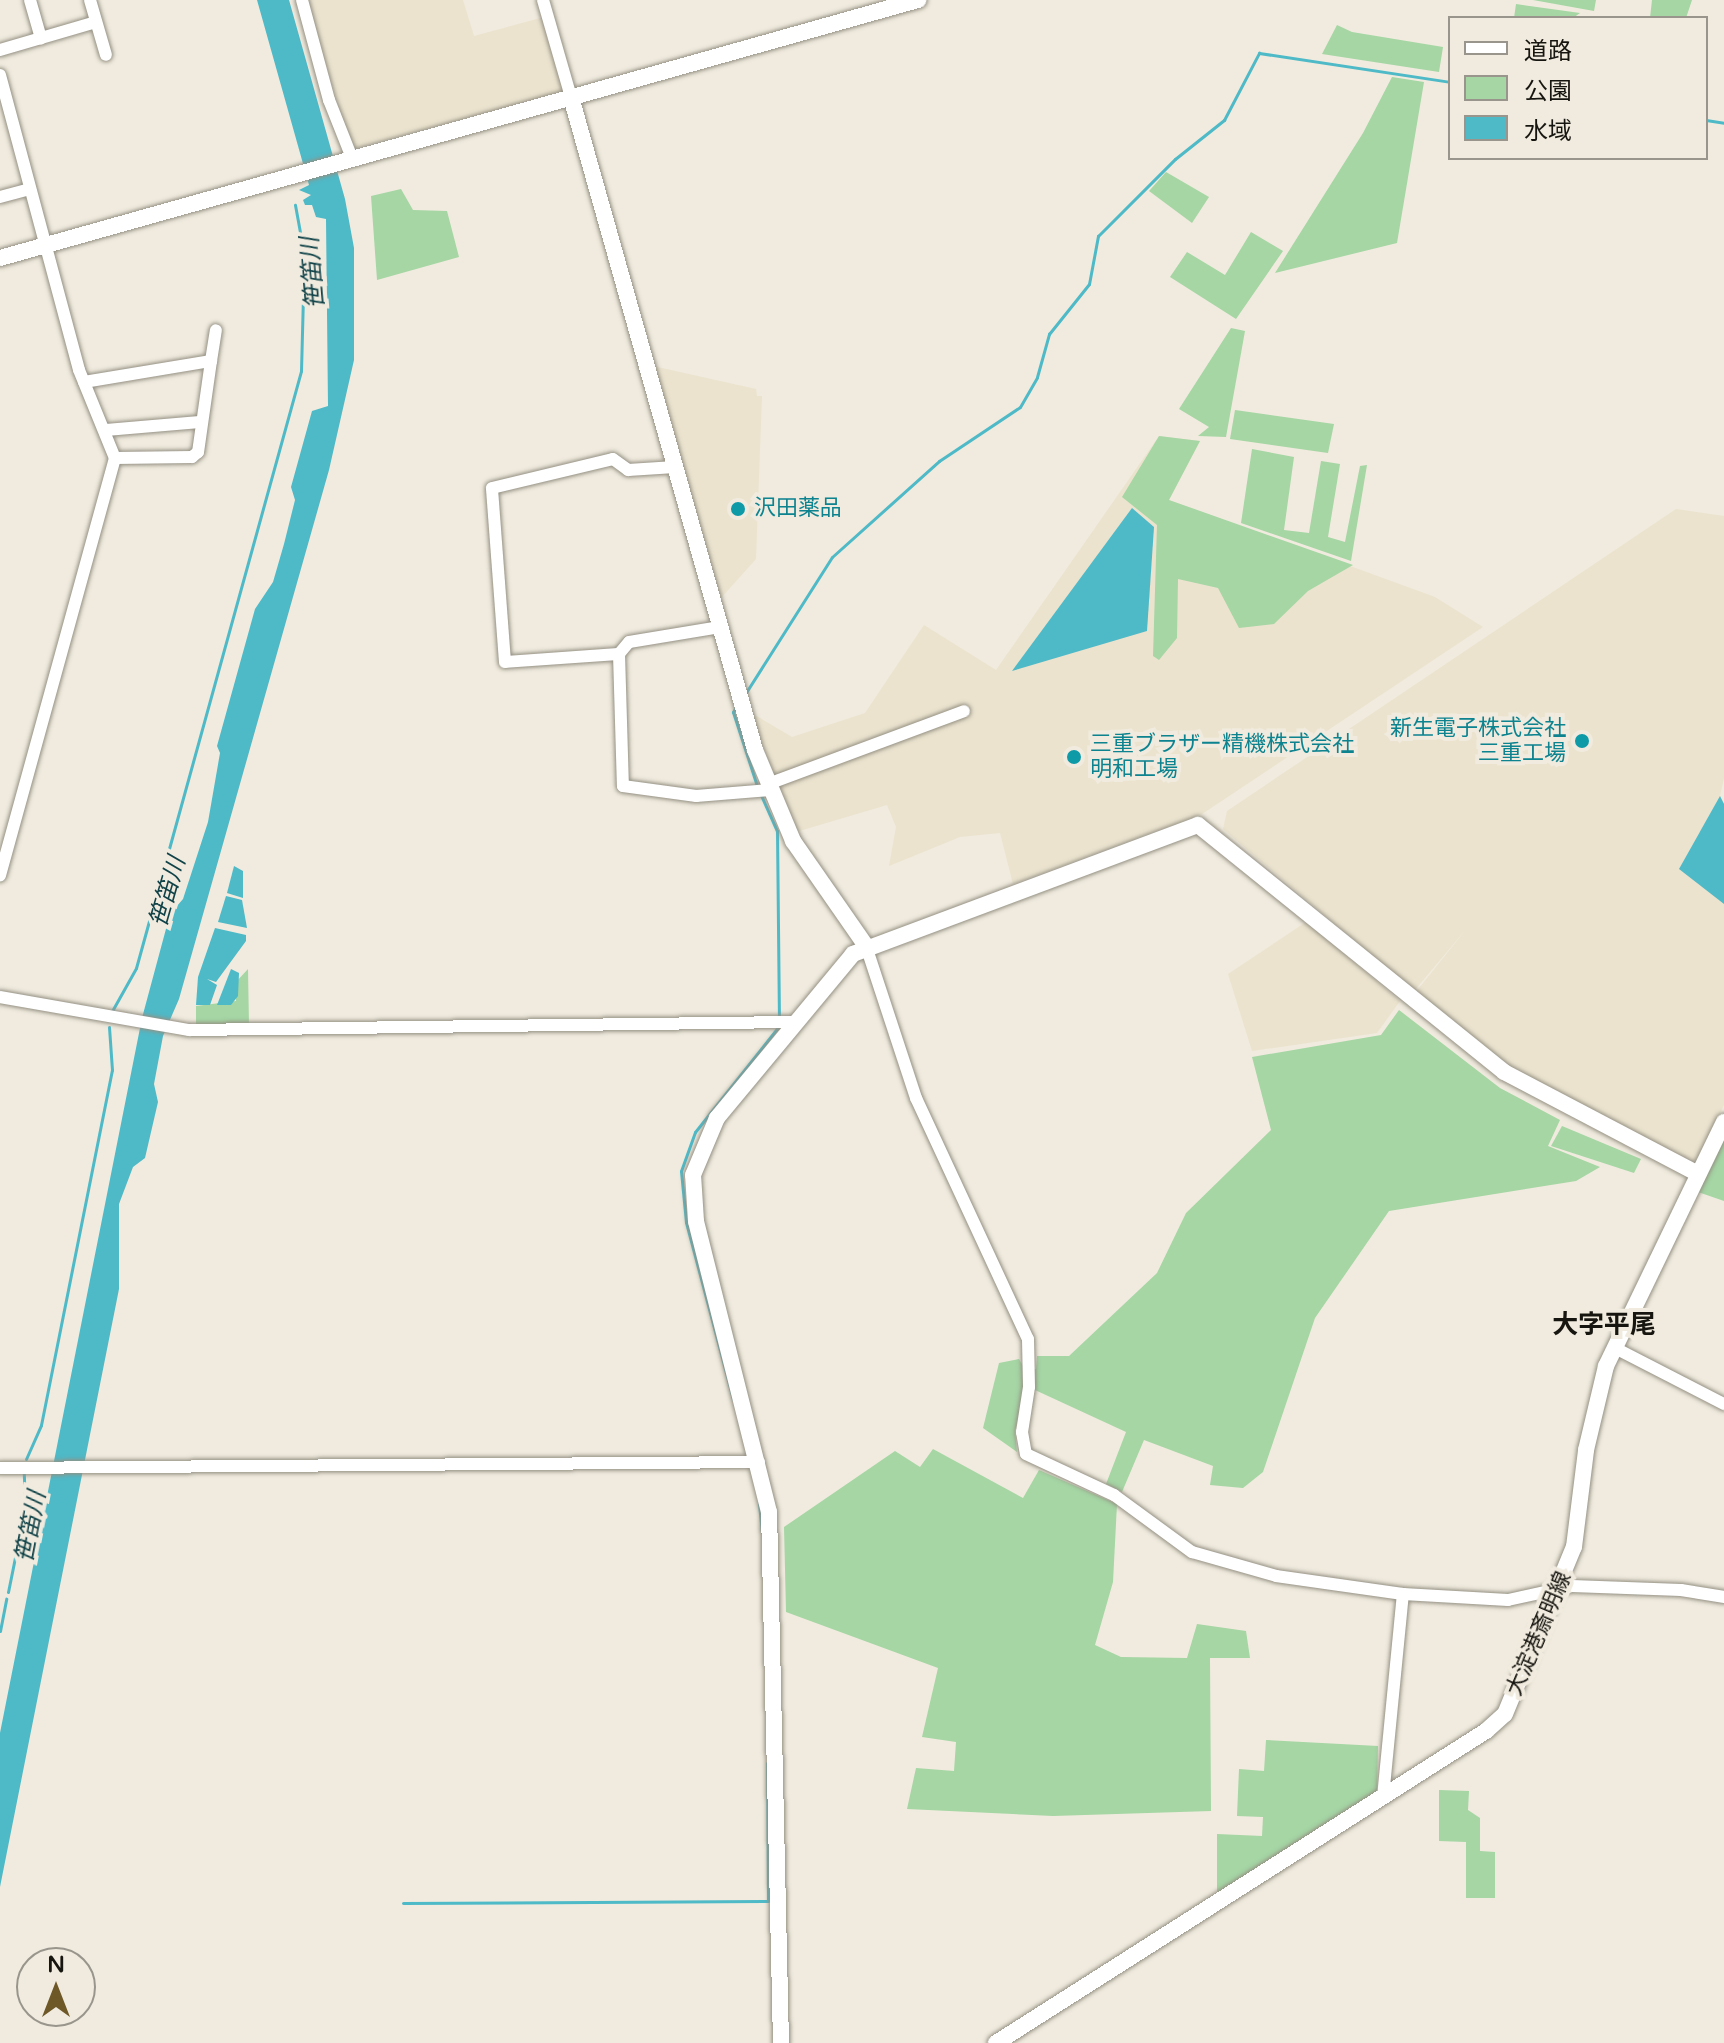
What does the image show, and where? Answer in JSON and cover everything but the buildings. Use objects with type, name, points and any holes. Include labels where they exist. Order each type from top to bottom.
[{"type":"street","points":[[30,0],[41,38]]},
{"type":"street","points":[[90,0],[106,55]]},
{"type":"street","points":[[302,0],[329,100],[352,158]]},
{"type":"street","points":[[543,0],[763,789],[802,855],[866,946],[916,1098],[1028,1339],[1029,1387],[1022,1432],[1026,1454],[1114,1495],[1192,1552],[1276,1576],[1403,1594],[1508,1600],[1557,1593],[1572,1586],[1619,1586],[1724,1597]]},
{"type":"street","points":[[0,258],[918,0]]},
{"type":"street","points":[[0,50],[96,22]]},
{"type":"street","points":[[0,875],[115,458],[84,382],[44,246],[1,80]]},
{"type":"street","points":[[0,197],[29,189]]},
{"type":"street","points":[[115,458],[192,457],[198,452],[200,422],[216,330]]},
{"type":"street","points":[[84,382],[211,361]]},
{"type":"street","points":[[106,430],[200,422]]},
{"type":"street","points":[[619,654],[505,662],[492,488],[613,459],[628,470],[675,467]]},
{"type":"street","points":[[720,627],[629,642],[619,654],[623,786],[696,796],[763,789],[964,711]]},
{"type":"street","points":[[781,2043],[775,1594],[769,1512],[752,1462],[699,1261],[693,1202],[702,1145],[717,1118],[785,1022],[853,954],[866,946],[1198,825],[1496,1066],[1698,1174]]},
{"type":"street","points":[[0,997],[124,1021],[185,1029],[785,1022]]},
{"type":"street","name":"大淀港斎明線","points":[[996,2043],[1383,1797],[1505,1714],[1574,1547],[1586,1450],[1615,1348],[1724,1122]]},
{"type":"street","points":[[1615,1348],[1724,1404]]},
{"type":"street","points":[[0,1468],[752,1462]]},
{"type":"street","points":[[1383,1797],[1403,1594]]},
{"type":"shaded area","points":[[306,0],[463,0],[474,36],[544,17],[565,91],[352,149]]},
{"type":"shaded area","points":[[653,366],[756,389],[757,396],[762,396],[756,559],[721,598]]},
{"type":"shaded area","points":[[1159,436],[1200,441],[1169,500],[1435,597],[1483,627],[1202,814],[1013,884],[1000,833],[960,837],[889,866],[896,827],[887,805],[796,832],[750,712],[792,737],[865,713],[924,625],[996,670]]},
{"type":"shaded area","points":[[1676,509],[1724,516],[1724,778],[1720,796],[1724,804],[1724,1105],[1697,1159],[1688,1163],[1530,1083],[1415,993],[1468,927],[1414,991],[1223,829],[1227,811]]},
{"type":"shaded area","points":[[1306,922],[1400,1001],[1377,1033],[1252,1051],[1228,974]]},
{"type":"green space","points":[[1533,0],[1596,0],[1594,11]]},
{"type":"green space","points":[[1652,0],[1692,0],[1687,16],[1650,16]]},
{"type":"green space","points":[[1516,4],[1580,13],[1576,16],[1514,16]]},
{"type":"green space","points":[[1337,25],[1352,32],[1443,47],[1439,72],[1322,54]]},
{"type":"green space","points":[[1392,77],[1424,82],[1397,243],[1275,273],[1363,133]]},
{"type":"green space","points":[[1166,172],[1209,197],[1192,223],[1149,191]]},
{"type":"green space","points":[[401,189],[413,210],[447,211],[459,257],[377,280],[371,196]]},
{"type":"green space","points":[[1251,232],[1283,251],[1236,319],[1170,277],[1187,252],[1225,275]]},
{"type":"green space","points":[[1231,328],[1245,331],[1226,437],[1198,436],[1209,427],[1179,409]]},
{"type":"green space","points":[[1235,410],[1334,424],[1328,453],[1230,439]]},
{"type":"green space","points":[[1159,436],[1200,441],[1169,500],[1353,565],[1308,591],[1274,624],[1239,628],[1218,588],[1178,579],[1177,638],[1159,660],[1153,656],[1157,525],[1122,497]]},
{"type":"green space","points":[[1252,449],[1294,457],[1284,530],[1309,533],[1321,461],[1340,464],[1328,537],[1345,542],[1360,466],[1367,465],[1351,561],[1241,523]]},
{"type":"green space","points":[[248,969],[249,1026],[196,1025],[196,1006],[236,1001],[236,982]]},
{"type":"green space","points":[[1399,1010],[1500,1088],[1560,1120],[1548,1146],[1600,1167],[1576,1181],[1389,1211],[1315,1318],[1263,1472],[1243,1488],[1210,1485],[1213,1466],[1144,1440],[1122,1492],[1106,1484],[1126,1432],[1035,1390],[1025,1392],[1015,1431],[1017,1452],[983,1428],[999,1363],[1019,1359],[1026,1371],[1036,1369],[1037,1356],[1069,1356],[1157,1273],[1186,1213],[1271,1130],[1252,1057],[1381,1035]]},
{"type":"green space","points":[[1562,1126],[1641,1159],[1634,1173],[1551,1146]]},
{"type":"green space","points":[[1724,1138],[1724,1201],[1698,1192]]},
{"type":"green space","points":[[933,1449],[1023,1498],[1039,1470],[1117,1504],[1113,1582],[1095,1645],[1121,1657],[1187,1658],[1197,1624],[1246,1631],[1250,1658],[1210,1658],[1211,1811],[1053,1816],[907,1809],[916,1768],[954,1771],[956,1742],[922,1737],[938,1668],[786,1612],[784,1527],[895,1451],[920,1467]]},
{"type":"green space","points":[[1266,1740],[1378,1746],[1377,1795],[1217,1897],[1217,1834],[1262,1836],[1263,1817],[1237,1816],[1239,1769],[1264,1771]]},
{"type":"green space","points":[[1439,1790],[1469,1791],[1468,1810],[1480,1818],[1480,1851],[1495,1852],[1495,1898],[1466,1898],[1466,1842],[1439,1841]]},
{"type":"water","points":[[257,0],[289,0],[345,199],[354,248],[354,360],[329,470],[179,999],[163,1036],[154,1084],[158,1102],[145,1158],[133,1167],[119,1204],[119,1289],[0,1887],[0,1733],[142,1018],[170,914],[183,899],[208,822],[220,753],[217,746],[255,609],[273,582],[284,544],[295,500],[291,487],[312,411],[328,406],[326,219],[316,217],[312,205],[305,205],[303,200],[311,195],[299,190],[309,185]]},
{"type":"water","points":[[1132,508],[1154,527],[1147,631],[1012,671]]},
{"type":"water","points":[[1720,796],[1724,804],[1724,904],[1679,869]]},
{"type":"water","points":[[234,866],[243,871],[243,898],[227,893]]},
{"type":"water","points":[[226,896],[242,900],[247,928],[218,922]]},
{"type":"water","points":[[215,928],[246,935],[246,941],[216,982],[207,979],[217,985],[210,1005],[196,1005],[198,977]]},
{"type":"water","points":[[231,969],[239,973],[238,996],[231,1005],[217,1005]]},
{"type":"waterway","points":[[745,694],[832,557],[939,461],[1020,407],[1037,377],[1049,334],[1089,284],[1098,236],[1175,159],[1224,120],[1259,53],[1448,82]]},
{"type":"waterway","points":[[1708,120],[1724,123]]},
{"type":"waterway","name":"笹笛川","points":[[112,1011],[136,968],[301,371],[304,254],[295,205]]},
{"type":"waterway","points":[[736,707],[733,712],[757,786]]},
{"type":"waterway","points":[[760,793],[777,831],[779,1018]]},
{"type":"waterway","points":[[733,1399],[686,1222],[681,1171],[695,1132],[779,1026]]},
{"type":"waterway","points":[[26,1459],[41,1425],[112,1070],[109,1027]]},
{"type":"waterway","name":"笹笛川","points":[[8,1592],[25,1508],[24,1473]]},
{"type":"waterway","points":[[759,1504],[762,1532]]},
{"type":"waterway","points":[[0,1631],[6,1599]]},
{"type":"waterway","points":[[403,1903],[768,1901],[767,1763]]},
{"type":"place","name":"沢田薬品","points":[[738,509]]},
{"type":"place","name":"新生電子株式会社 三重工場","points":[[1582,741]]},
{"type":"place","name":"三重ブラザー精機株式会社 明和工場","points":[[1074,757]]},
{"type":"district","name":"大字平尾","points":[[1604,1325]]}]
